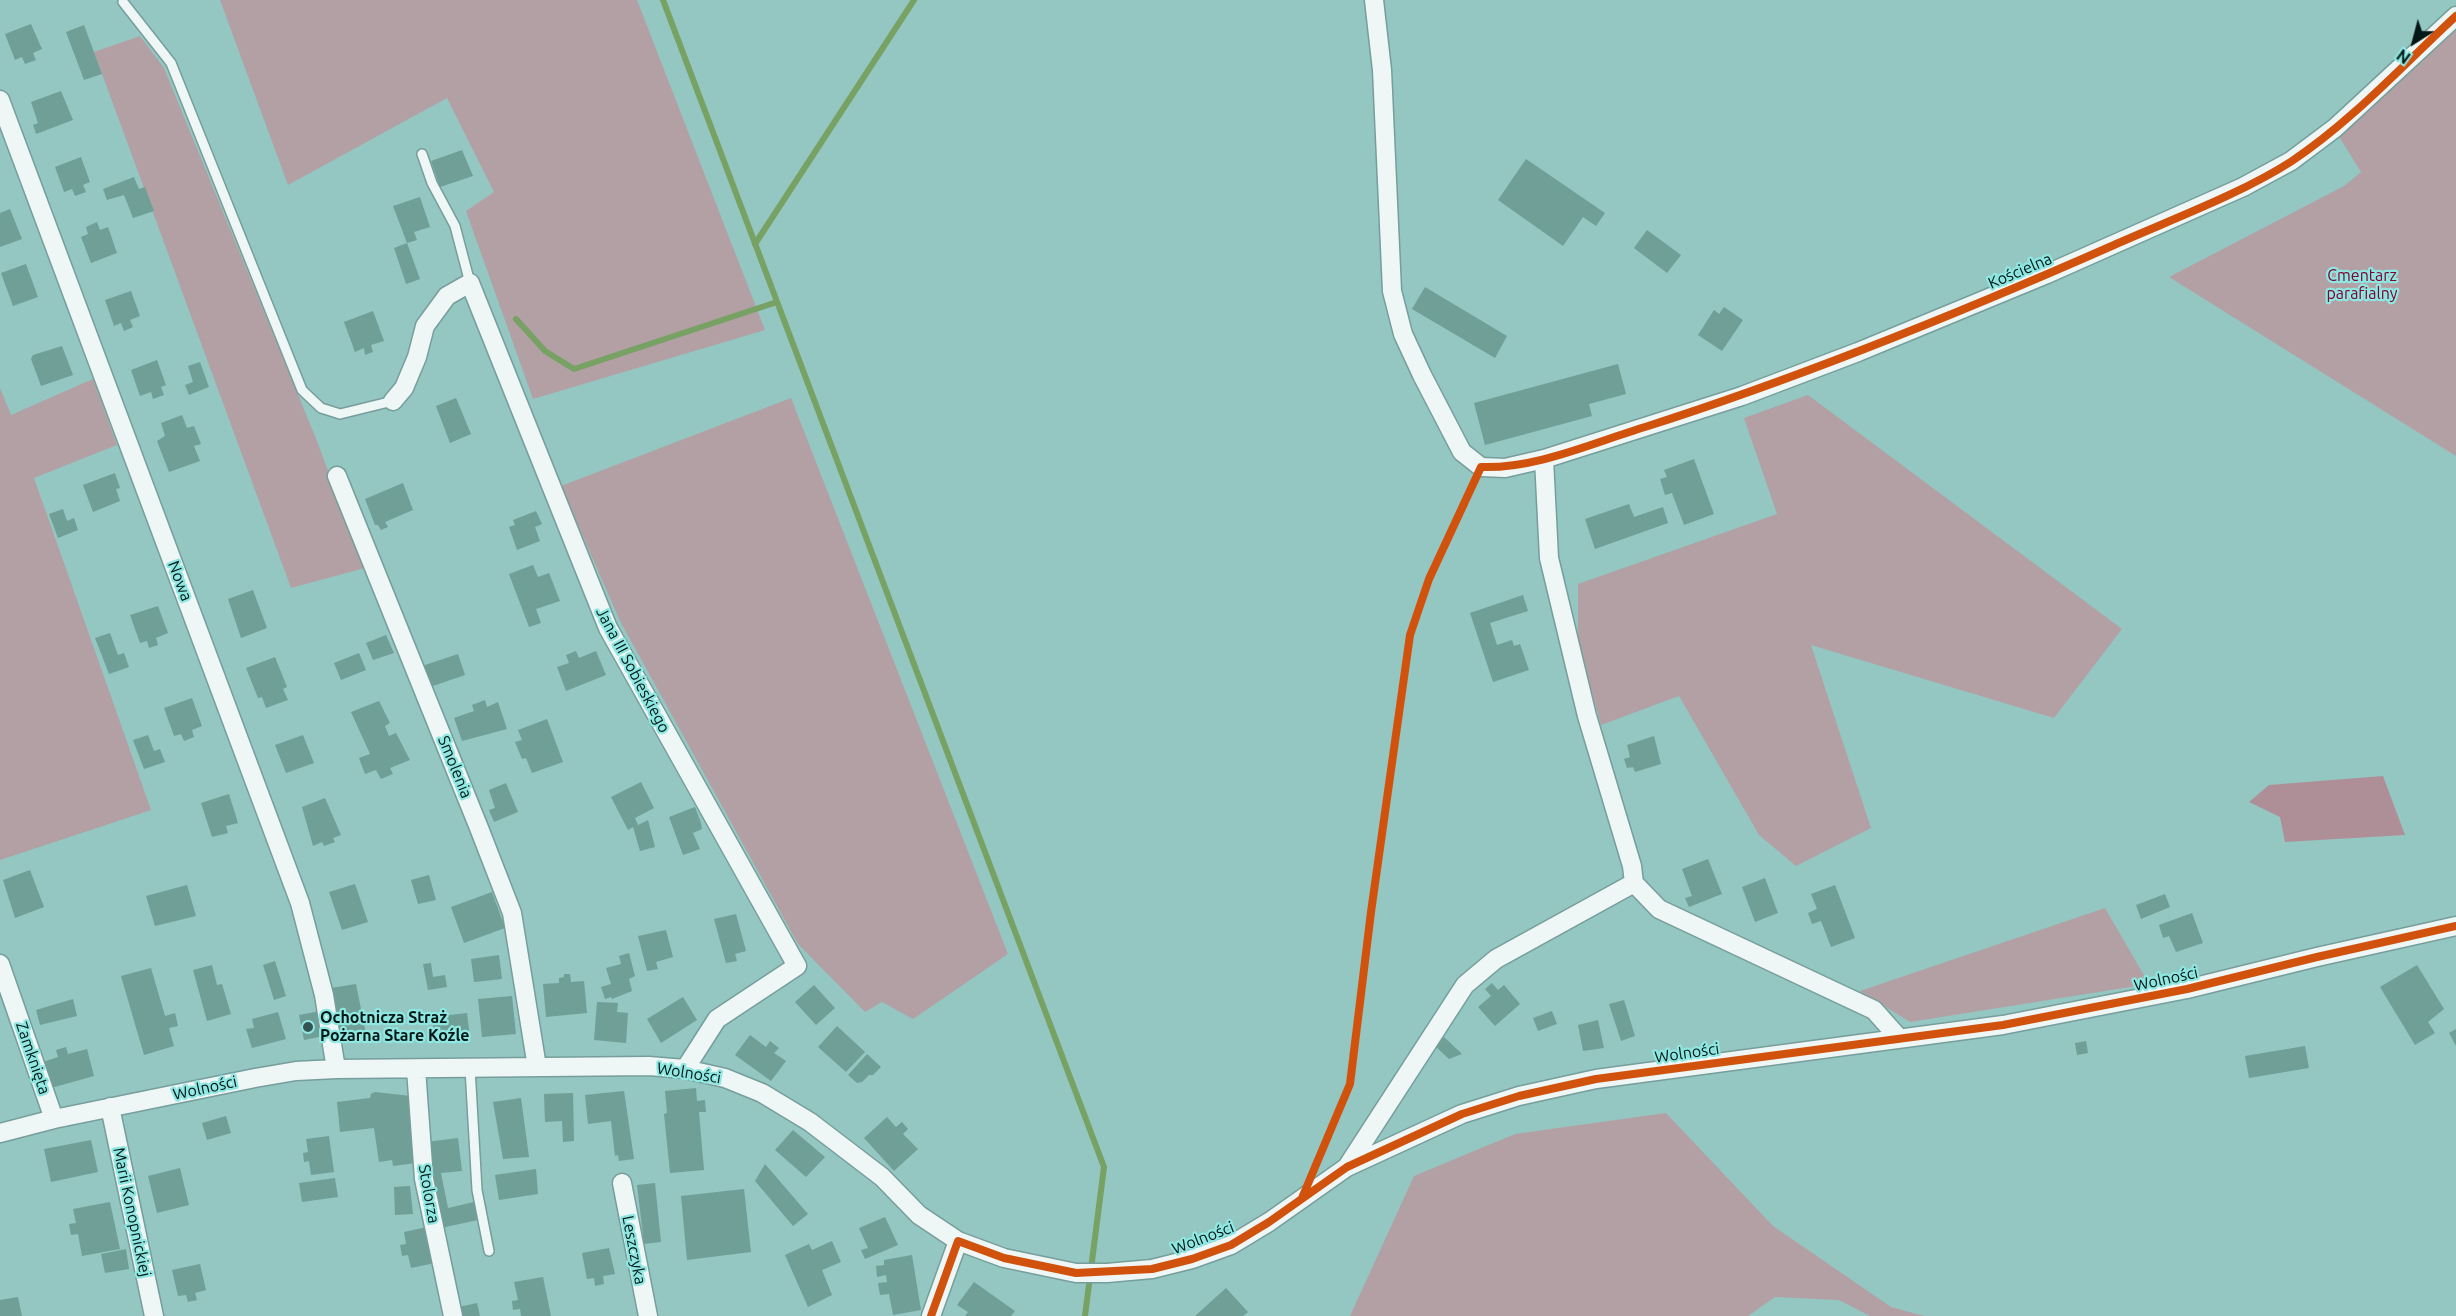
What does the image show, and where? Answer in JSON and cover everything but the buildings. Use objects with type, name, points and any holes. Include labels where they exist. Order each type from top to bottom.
[{"type":"street","name":"Kościelna","points":[[1374,0],[1382,70],[1392,291],[1403,334],[1422,375],[1462,452],[1481,468],[1505,468],[1544,459],[1742,396],[1858,352],[2047,274],[2243,187],[2291,161],[2335,128],[2456,16]]},
{"type":"street","name":"Nowa","points":[[0,100],[300,903],[324,995],[336,1069]]},
{"type":"street","points":[[393,401],[404,388],[417,357],[425,326],[447,296],[470,283]]},
{"type":"street","name":"Jana III Sobieskiego","points":[[470,283],[608,628],[797,966],[717,1019],[685,1069]]},
{"type":"street","points":[[1544,459],[1549,558],[1587,716],[1632,866],[1634,883],[1659,909],[1874,1010],[1898,1037]]},
{"type":"street","name":"Smolenia","points":[[337,476],[512,913],[537,1067]]},
{"type":"street","points":[[1347,1167],[1465,985],[1496,959],[1634,883]]},
{"type":"street","name":"Wolności","points":[[0,1133],[110,1107],[255,1077],[296,1071],[649,1066],[685,1069],[725,1078],[752,1089],[810,1122],[882,1177],[919,1215],[958,1241],[1004,1258],[1076,1273],[1107,1273],[1152,1269],[1192,1259],[1231,1245],[1269,1222],[1347,1167],[1462,1114],[1519,1096],[1596,1079],[2003,1024],[2187,989],[2328,954],[2456,926]]},
{"type":"street","name":"Zamknięta","points":[[0,964],[54,1119]]},
{"type":"street","name":"Stolorza","points":[[416,1069],[424,1179],[453,1316]]},
{"type":"street","name":"Marii Konopnickiej","points":[[110,1107],[154,1316]]},
{"type":"street","name":"Leszczyka","points":[[622,1183],[648,1316]]},
{"type":"street","points":[[931,1316],[958,1241]]},
{"type":"lane","points":[[123,3],[171,63],[302,390],[321,408],[340,414],[393,401]]},
{"type":"lane","points":[[422,154],[432,183],[455,226],[470,283]]},
{"type":"lane","points":[[470,1068],[477,1190],[489,1251]]},
{"type":"green space","points":[[220,0],[637,0],[765,330],[533,399],[466,211],[494,192],[447,98],[288,185]]},
{"type":"green space","name":"Cmentarz parafialny","points":[[2456,26],[2456,456],[2169,277],[2344,186],[2361,172],[2338,135]]},
{"type":"green space","points":[[140,36],[164,68],[315,436],[365,568],[291,588],[94,52]]},
{"type":"green space","points":[[93,379],[117,445],[34,478],[151,810],[0,860],[0,388],[11,415]]},
{"type":"green space","points":[[1808,395],[2122,629],[2054,718],[1811,645],[1871,828],[1796,866],[1759,835],[1679,696],[1601,725],[1578,641],[1578,584],[1777,514],[1744,418]]},
{"type":"green space","points":[[791,398],[1008,954],[913,1019],[882,1002],[865,1012],[798,944],[620,621],[561,486]]},
{"type":"green space","points":[[2105,908],[2149,984],[1910,1022],[1860,991]]},
{"type":"green space","points":[[1666,1113],[1773,1226],[1891,1307],[1924,1316],[1870,1316],[1839,1300],[1775,1297],[1748,1316],[1350,1316],[1414,1176],[1515,1134]]},
{"type":"shaded area","points":[[2383,776],[2405,835],[2285,842],[2280,817],[2249,802],[2269,785]]},
{"type":"waterway","points":[[663,0],[1104,1167],[1085,1316]]},
{"type":"waterway","points":[[755,244],[914,0]]},
{"type":"waterway","points":[[516,319],[545,351],[574,369],[777,302]]},
{"type":"cycle path","points":[[1302,1198],[1350,1084],[1371,912],[1410,635],[1429,579],[1481,467],[1522,464],[1564,454],[1764,387],[1940,319],[2251,185],[2292,161],[2335,128],[2377,92],[2456,16]]},
{"type":"cycle path","points":[[931,1316],[958,1241],[1004,1258],[1076,1273],[1152,1269],[1192,1259],[1231,1245],[1269,1222],[1347,1167],[1462,1114],[1519,1096],[1596,1079],[2003,1025],[2187,989],[2456,926]]},
{"type":"place","name":"Ochotnicza Straż Pożarna Stare Koźle","points":[[308,1027]]}]
